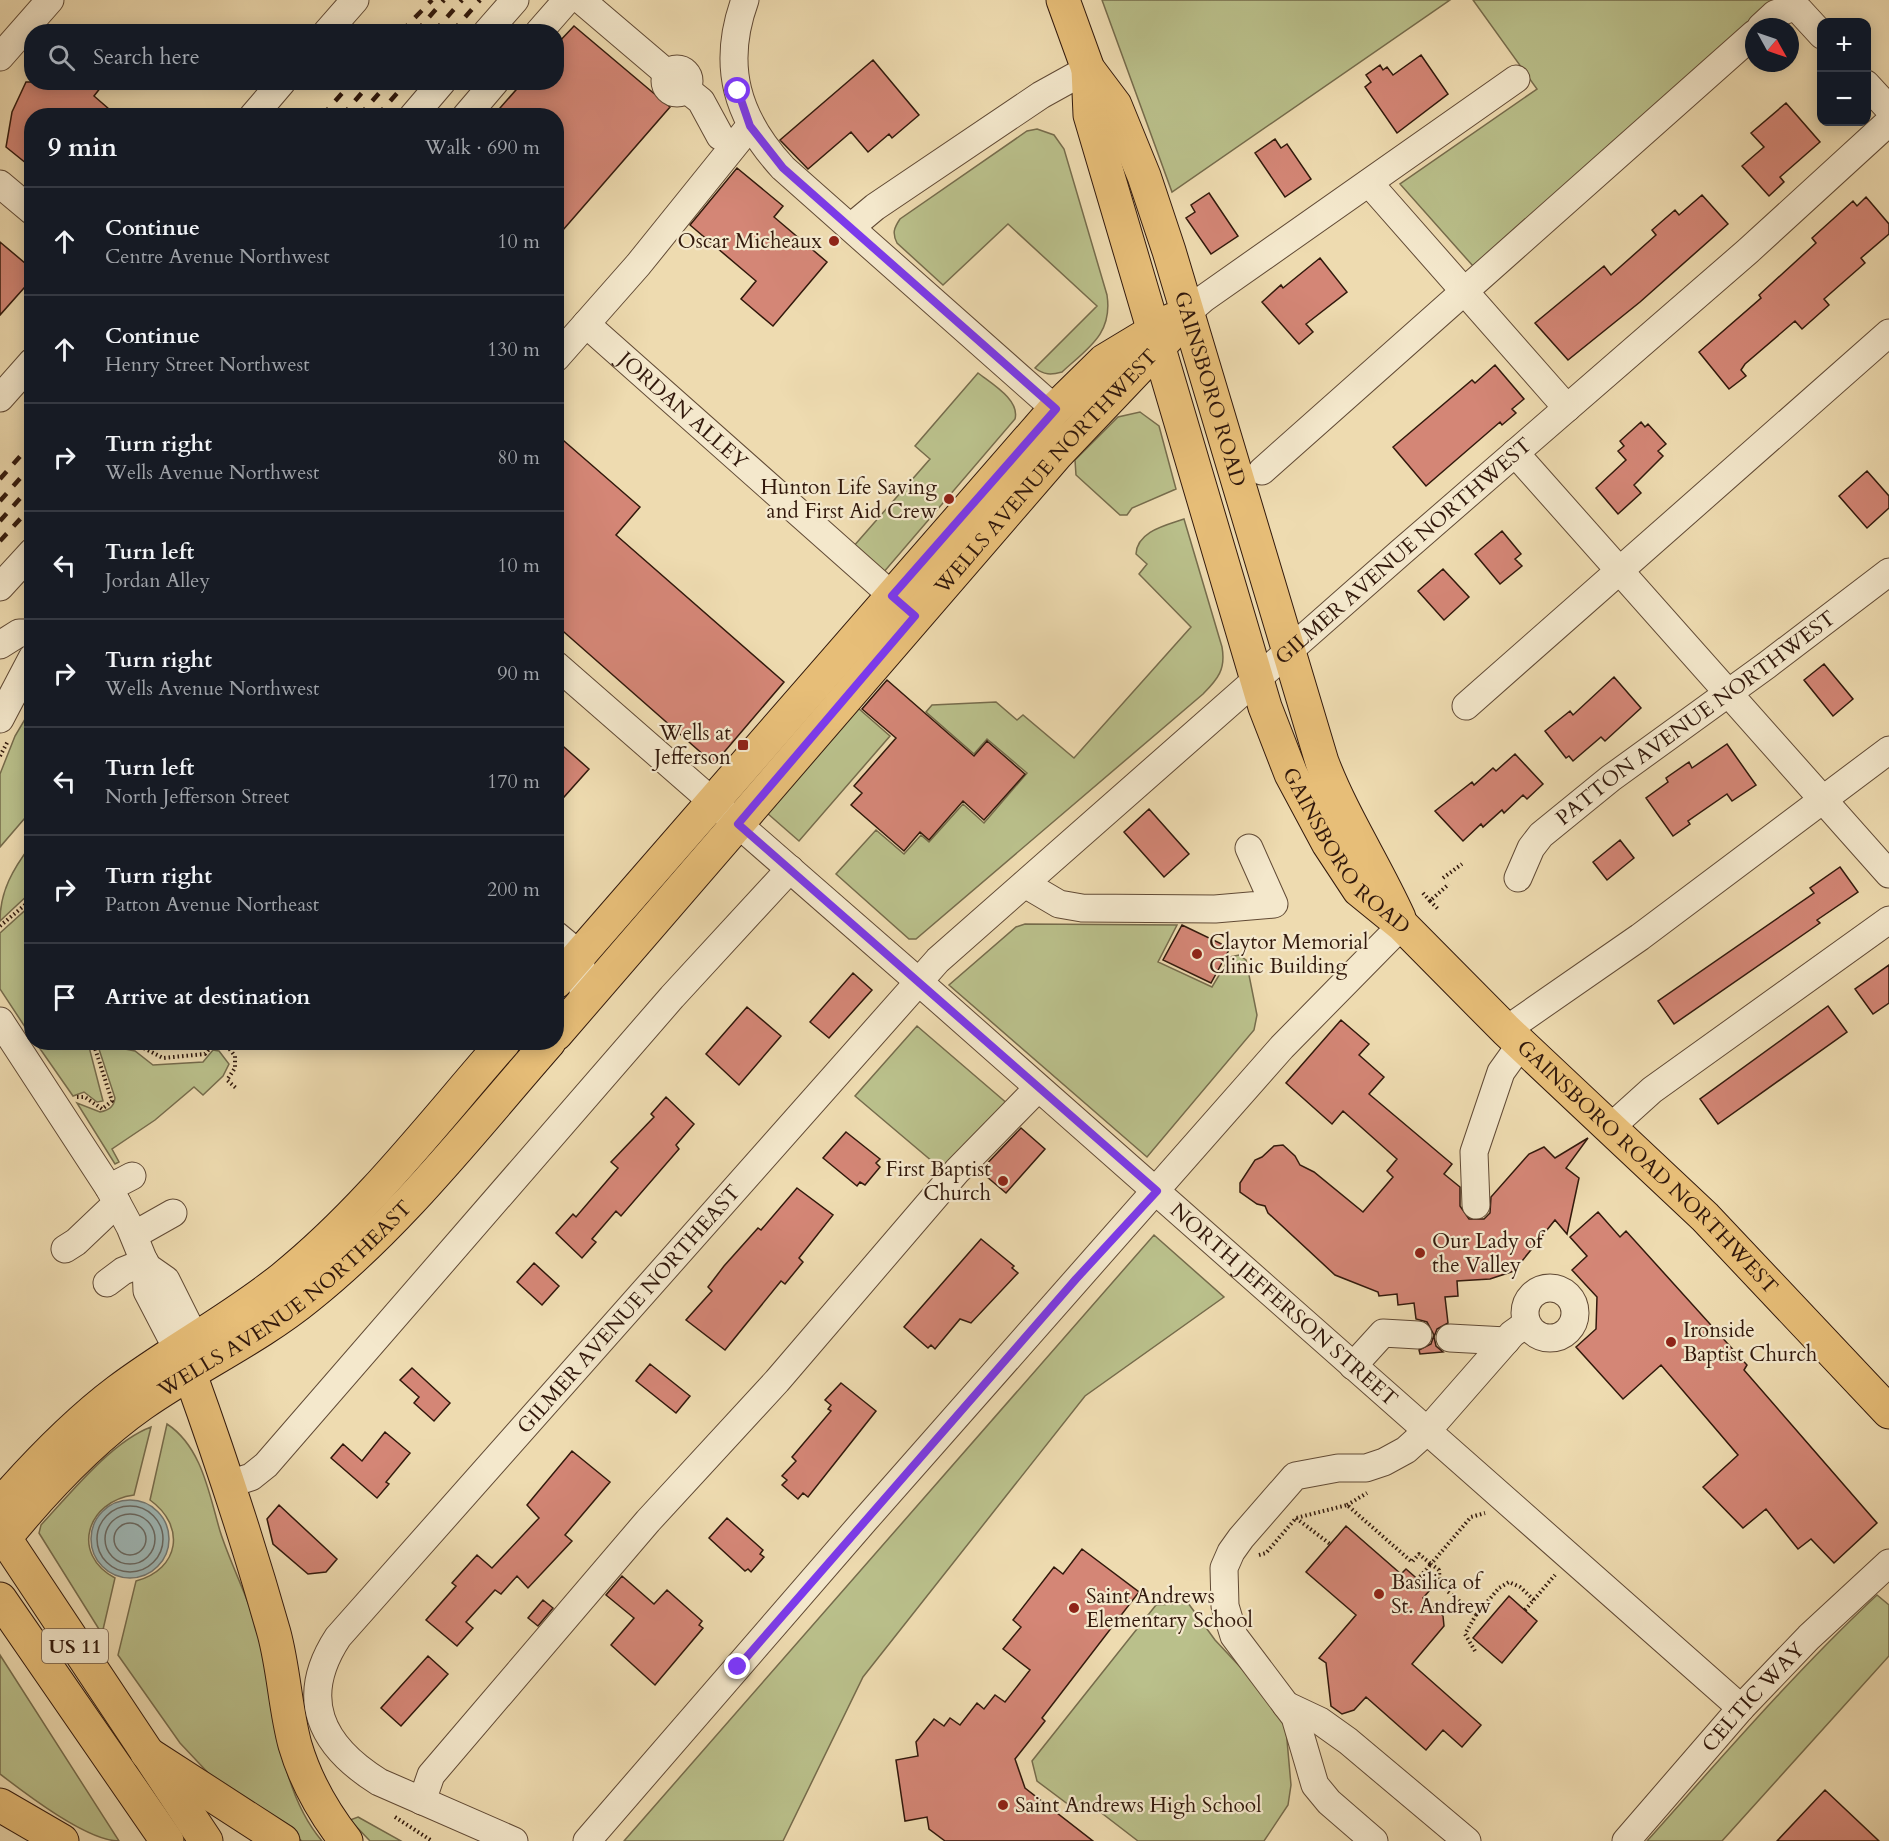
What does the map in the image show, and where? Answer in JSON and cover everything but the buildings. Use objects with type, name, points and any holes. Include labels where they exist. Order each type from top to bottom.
[{"type":"main road","name":"GAINSBORO ROAD","points":[[1063,0],[1088,69],[1115,105],[1155,208],[1316,742],[1337,802],[1378,873],[1402,925]]},
{"type":"main road","name":"GAINSBORO ROAD","points":[[1088,69],[1089,115],[1257,681],[1291,774],[1328,843],[1359,890],[1402,925]]},
{"type":"main road","name":"WELLS AVENUE NORTHWEST","points":[[726,813],[856,637],[904,606],[1056,455],[1156,341],[1188,312]]},
{"type":"main road","name":"WELLS AVENUE NORTHWEST","points":[[726,813],[892,643],[904,606],[1056,409],[1104,362],[1156,341]]},
{"type":"main road","points":[[568,945],[726,813]]},
{"type":"main road","points":[[564,1025],[584,1002],[726,813]]},
{"type":"main road","name":"GAINSBORO ROAD NORTHWEST","points":[[1402,925],[1513,1037],[1705,1217],[1889,1412]]},
{"type":"main road","name":"WELLS AVENUE NORTHEAST","points":[[2,1537],[90,1446],[143,1403],[187,1354],[265,1292],[338,1229],[497,1050]]},
{"type":"main road","name":"WELLS AVENUE NORTHEAST","points":[[0,1505],[75,1427],[117,1392],[187,1354],[288,1312],[365,1248],[390,1223],[542,1050]]},
{"type":"main road","points":[[187,1354],[275,1638],[295,1746],[317,1797],[346,1841]]},
{"type":"main road","name":"US 11","points":[[2,1537],[206,1841]]},
{"type":"main road","name":"US 11","points":[[0,1599],[167,1841]]},
{"type":"main road","points":[[147,1753],[283,1841]]},
{"type":"main road","points":[[0,1805],[62,1841]]},
{"type":"street","points":[[29,24],[50,0]]},
{"type":"street","points":[[334,24],[355,0]]},
{"type":"street","points":[[494,24],[514,0]]},
{"type":"street","points":[[546,24],[567,0]]},
{"type":"street","points":[[581,0],[701,101],[720,136]]},
{"type":"street","points":[[745,0],[738,20],[734,64],[738,91],[750,126],[783,168],[1056,409]]},
{"type":"street","points":[[1772,18],[1791,8],[1799,10],[1817,30]]},
{"type":"street","points":[[0,57],[24,30]]},
{"type":"street","points":[[1262,471],[1745,42]]},
{"type":"street","points":[[851,227],[875,207],[1041,95],[1088,69]]},
{"type":"street","name":"WELLS AVENUE NORTHWEST","points":[[1188,312],[1203,299],[1516,79]]},
{"type":"street","points":[[1871,89],[1889,109]]},
{"type":"street","points":[[260,108],[275,90]]},
{"type":"street","points":[[420,108],[435,90]]},
{"type":"street","points":[[473,108],[488,90]]},
{"type":"street","name":"GILMER AVENUE NORTHWEST","points":[[919,982],[938,960],[1748,251],[1889,122]]},
{"type":"street","points":[[564,349],[638,264],[750,126]]},
{"type":"street","points":[[1369,183],[1567,408]]},
{"type":"street","points":[[0,184],[24,204]]},
{"type":"street","name":"JORDAN ALLEY","points":[[586,324],[904,606]]},
{"type":"street","points":[[1466,706],[1889,333]]},
{"type":"street","points":[[0,398],[24,371]]},
{"type":"street","points":[[1515,453],[1889,874]]},
{"type":"street","points":[[0,587],[24,561]]},
{"type":"street","name":"PATTON AVENUE NORTHWEST","points":[[1518,878],[1531,848],[1541,835],[1611,778],[1728,694],[1889,572]]},
{"type":"street","points":[[0,645],[19,633],[24,633]]},
{"type":"street","points":[[856,637],[892,643]]},
{"type":"street","name":"NORTH JEFFERSON STREET","points":[[564,672],[1157,1191],[1741,1708]]},
{"type":"street","points":[[0,719],[24,673]]},
{"type":"street","points":[[1476,1205],[1474,1152],[1513,1037],[1641,936],[1889,750]]},
{"type":"street","points":[[1025,884],[1051,900],[1082,908],[1215,909],[1274,904],[1249,848]]},
{"type":"street","points":[[229,1484],[251,1477],[266,1465],[672,997],[790,869]]},
{"type":"street","points":[[1611,1127],[1652,1090],[1889,920]]},
{"type":"street","points":[[587,1841],[865,1520],[1282,1047],[1402,925]]},
{"type":"street","points":[[568,945],[584,1002]]},
{"type":"street","name":"GILMER AVENUE NORTHEAST","points":[[514,1841],[422,1801],[361,1771],[338,1750],[325,1731],[318,1711],[320,1673],[326,1656],[338,1637],[919,982]]},
{"type":"street","points":[[0,1021],[113,1196],[134,1235],[146,1264],[166,1280],[187,1354]]},
{"type":"street","points":[[422,1801],[431,1775],[648,1521],[777,1381],[957,1171],[1038,1088]]},
{"type":"street","points":[[65,1249],[76,1242],[132,1176]]},
{"type":"street","points":[[134,1235],[173,1213]]},
{"type":"street","points":[[107,1283],[123,1271],[146,1264]]},
{"type":"street","points":[[1374,1841],[1329,1802],[1315,1785],[1295,1717],[1234,1636],[1225,1606],[1224,1568],[1236,1545],[1295,1476],[1338,1468],[1366,1468],[1384,1462],[1406,1450],[1427,1431],[1506,1341],[1526,1324]]},
{"type":"street","points":[[1353,1366],[1383,1333],[1418,1335]]},
{"type":"street","points":[[1450,1338],[1506,1341]]},
{"type":"street","name":"CELTIC WAY","points":[[1626,1841],[1741,1708],[1809,1637],[1889,1563]]},
{"type":"street","points":[[1287,1705],[1320,1721],[1348,1741],[1467,1841]]},
{"type":"path","points":[[1443,878],[1462,864]]},
{"type":"path","points":[[1430,901],[1449,884]]},
{"type":"path","points":[[1423,893],[1439,910]]},
{"type":"path","points":[[0,926],[24,906]]},
{"type":"path","points":[[72,1100],[83,1096],[102,1109],[112,1101],[96,1050]]},
{"type":"path","points":[[148,1050],[163,1058],[205,1054],[208,1050]]},
{"type":"path","points":[[230,1050],[235,1056],[235,1068],[227,1080],[237,1089]]},
{"type":"path","points":[[1418,1579],[1471,1517],[1485,1513],[1499,1495]]},
{"type":"path","points":[[1224,1568],[1266,1552],[1296,1518],[1347,1505],[1412,1562],[1419,1554],[1439,1570],[1440,1585],[1476,1616]]},
{"type":"path","points":[[1296,1518],[1330,1544]]},
{"type":"path","points":[[1525,1610],[1556,1574]]},
{"type":"path","points":[[1475,1651],[1465,1634],[1476,1616],[1499,1588],[1509,1582],[1520,1587],[1534,1600]]},
{"type":"green space","points":[[1102,0],[1450,0],[1172,192]]},
{"type":"green space","points":[[1473,0],[1780,0],[1759,18],[1745,18],[1745,30],[1473,266],[1400,184],[1537,89]]},
{"type":"green space","points":[[1037,129],[1054,135],[1064,149],[1107,295],[1108,309],[1102,330],[1089,347],[1062,372],[1051,374],[1035,368],[1097,306],[1008,224],[943,285],[897,243],[894,233],[900,219],[1027,131]]},
{"type":"green space","points":[[978,373],[1009,399],[1013,405],[1015,419],[883,573],[853,547],[930,459],[915,446]]},
{"type":"green space","points":[[1140,412],[1159,426],[1176,489],[1132,508],[1127,515],[1120,515],[1076,475],[1075,460],[1118,417]]},
{"type":"green space","points":[[1184,519],[1222,647],[1223,662],[1217,678],[1203,694],[916,939],[909,939],[836,874],[876,830],[904,854],[921,835],[929,842],[963,804],[984,823],[1027,773],[987,739],[974,754],[926,712],[932,705],[996,702],[1017,720],[1023,715],[1074,758],[1191,627],[1139,574],[1147,564],[1136,554],[1138,546],[1147,534]]},
{"type":"green space","points":[[858,708],[890,736],[799,841],[767,813]]},
{"type":"green space","points":[[24,721],[24,819],[0,847],[0,774],[15,736]]},
{"type":"green space","points":[[24,856],[24,899],[0,921],[5,890]]},
{"type":"green space","points":[[24,911],[24,1025],[0,989],[0,933]]},
{"type":"green space","points":[[1025,924],[1177,925],[1158,962],[1212,987],[1230,957],[1239,955],[1246,960],[1257,1015],[1254,1030],[1147,1157],[949,985],[1016,927]]},
{"type":"green space","points":[[917,1026],[1009,1105],[946,1173],[855,1096]]},
{"type":"green space","points":[[41,1050],[90,1050],[103,1101],[97,1102],[84,1092],[73,1096]]},
{"type":"green space","points":[[99,1050],[135,1051],[153,1065],[203,1062],[213,1050],[219,1051],[229,1064],[223,1076],[203,1095],[194,1087],[155,1120],[112,1149],[119,1162],[115,1164],[77,1103],[100,1112],[110,1108],[115,1098]]},
{"type":"green space","points":[[1154,1235],[1224,1297],[1085,1396],[863,1677],[783,1841],[624,1841]]},
{"type":"green space","points":[[167,1424],[188,1445],[208,1487],[220,1531],[261,1642],[287,1772],[307,1820],[322,1841],[302,1841],[276,1826],[212,1777],[180,1743],[118,1655],[136,1581],[151,1575],[162,1567],[173,1546],[173,1534],[169,1522],[162,1510],[150,1500]]},
{"type":"green space","points":[[151,1427],[134,1495],[118,1499],[105,1507],[95,1518],[90,1530],[89,1543],[92,1556],[101,1568],[115,1578],[102,1634],[39,1533],[41,1525],[106,1456],[136,1434]]},
{"type":"green space","points":[[1877,1595],[1889,1605],[1889,1656],[1722,1841],[1647,1841],[1788,1685]]},
{"type":"green space","points":[[1188,1603],[1215,1640],[1275,1704],[1286,1729],[1291,1785],[1288,1805],[1264,1841],[1138,1841],[1095,1808],[1077,1811],[1037,1781],[1032,1761],[1156,1605]]},
{"type":"green space","points":[[0,1655],[119,1841],[106,1839],[74,1825],[0,1774]]},
{"type":"green space","points":[[358,1817],[401,1841],[370,1841],[350,1820]]},
{"type":"water","points":[[130,1500],[145,1503],[158,1511],[166,1524],[169,1539],[166,1554],[158,1567],[145,1575],[130,1578],[115,1575],[102,1567],[94,1554],[91,1539],[94,1524],[102,1511],[115,1503]]},
{"type":"railway","points":[[409,24],[432,0]]},
{"type":"railway","points":[[423,24],[444,0]]},
{"type":"railway","points":[[441,24],[462,0]]},
{"type":"railway","points":[[459,24],[480,0]]},
{"type":"railway","points":[[329,108],[345,90]]},
{"type":"railway","points":[[349,108],[364,90]]},
{"type":"railway","points":[[366,108],[382,90]]},
{"type":"railway","points":[[384,108],[400,90]]},
{"type":"railway","points":[[0,479],[24,452]]},
{"type":"railway","points":[[0,501],[24,474]]},
{"type":"railway","points":[[0,521],[24,494]]},
{"type":"railway","points":[[0,541],[24,515]]},
{"type":"place","name":"Oscar Micheaux","points":[[834,241]]},
{"type":"place","name":"Hunton Life Saving and First Aid Crew","points":[[949,499]]},
{"type":"place","name":"Wells at Jefferson","points":[[743,745]]},
{"type":"place","name":"Claytor Memorial Clinic Building","points":[[1197,954]]},
{"type":"place","name":"First Baptist Church","points":[[1003,1181]]},
{"type":"place","name":"Our Lady of the Valley","points":[[1420,1253]]},
{"type":"place","name":"Ironside Baptist Church","points":[[1671,1342]]},
{"type":"place","name":"Basilica of St. Andrew","points":[[1379,1594]]},
{"type":"place","name":"Saint Andrews Elementary School","points":[[1074,1608]]},
{"type":"place","name":"Saint Andrews High School","points":[[1003,1805]]},
{"type":"route","points":[[738,91],[750,126],[783,168],[1056,409],[892,596],[915,616],[738,824],[1157,1191],[1076,1279],[738,1667]]}]
